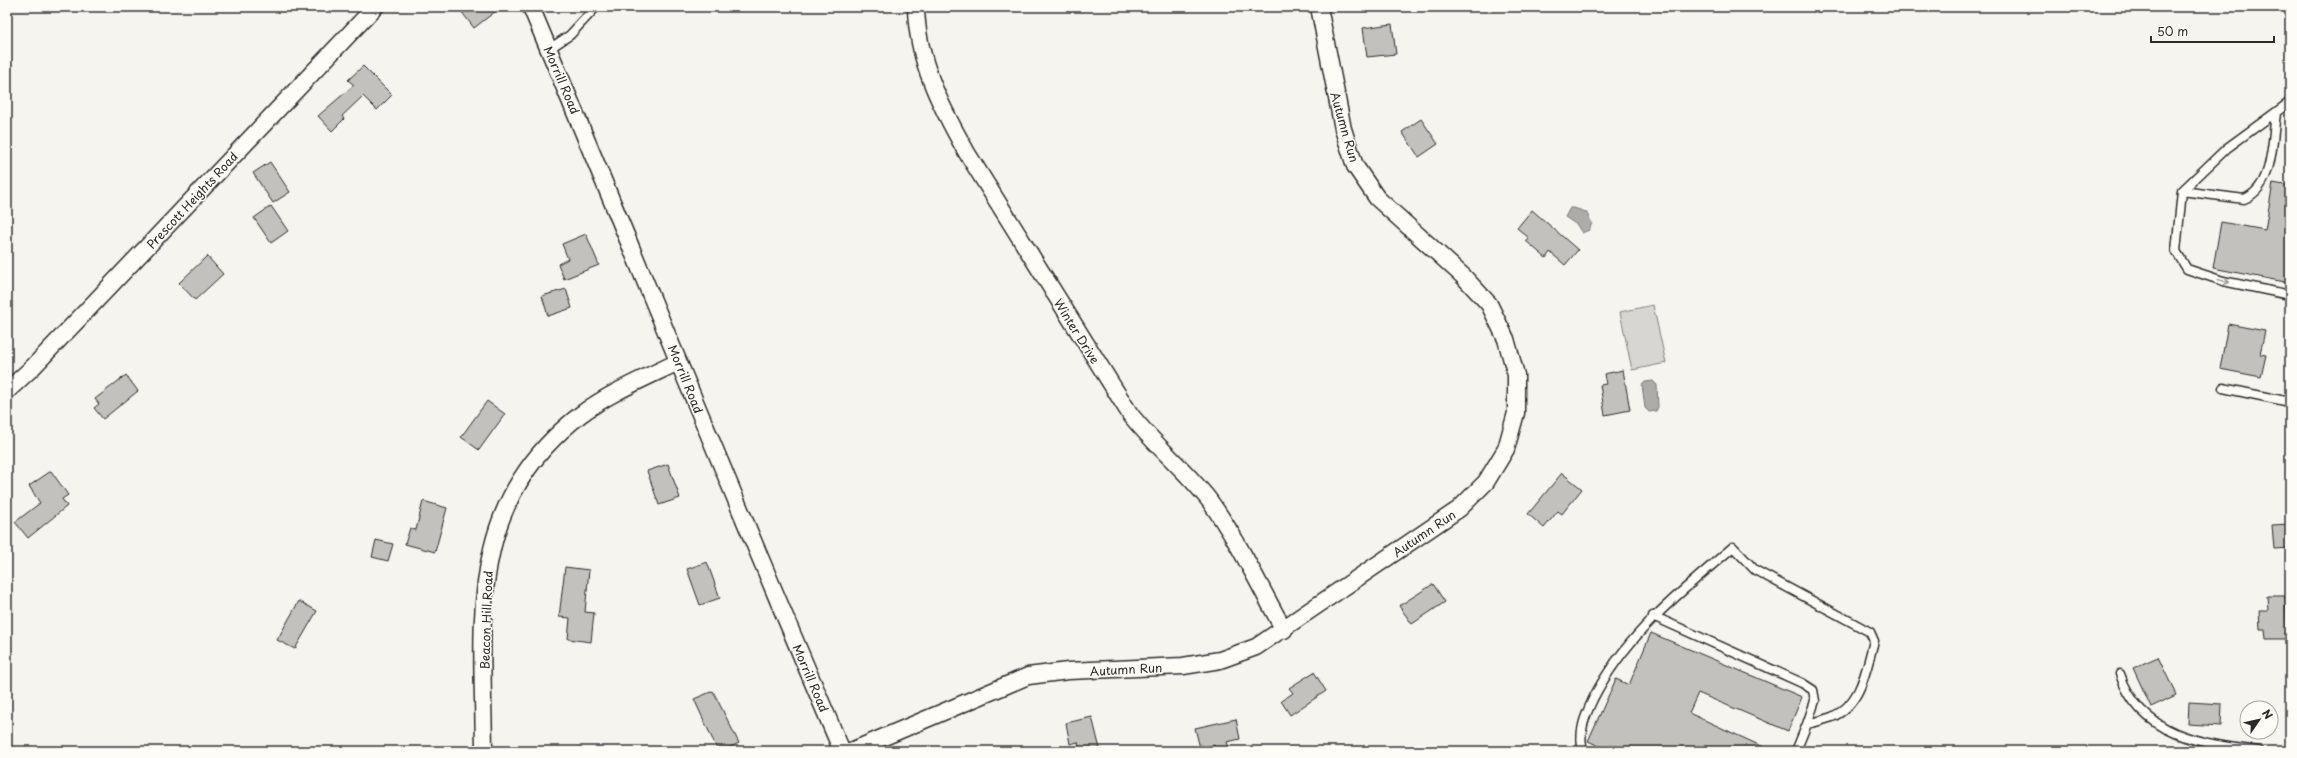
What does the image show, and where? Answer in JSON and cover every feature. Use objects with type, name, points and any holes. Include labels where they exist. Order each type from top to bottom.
[{"type":"street","name":"Prescott Heights Road","points":[[7,391],[33,367],[375,7]]},
{"type":"street","name":"Morrill Road","points":[[531,7],[738,510],[842,751]]},
{"type":"street","name":"Winter Drive","points":[[916,7],[916,29],[925,67],[948,120],[967,153],[1130,414],[1142,430],[1208,499],[1221,518],[1284,630]]},
{"type":"street","name":"Autumn Run","points":[[850,751],[1028,676],[1068,671],[1183,666],[1220,660],[1256,647],[1284,630],[1459,509],[1486,482],[1506,449],[1516,413],[1516,375],[1506,339],[1489,304],[1463,276],[1377,198],[1355,166],[1343,129],[1319,7]]},
{"type":"street","name":"Beacon Hill Road","points":[[484,751],[483,612],[486,574],[494,536],[508,501],[527,469],[552,439],[581,415],[613,394],[678,362]]},
{"type":"lane","points":[[549,49],[570,35],[596,7]]},
{"type":"lane","points":[[2290,102],[2227,148],[2182,191],[2176,251],[2187,269],[2223,281],[2290,295]]},
{"type":"lane","points":[[2182,191],[2244,199],[2252,196],[2266,176],[2276,113]]},
{"type":"lane","points":[[2223,388],[2290,402]]},
{"type":"lane","points":[[1583,751],[1579,738],[1587,712],[1604,676],[1652,616],[1733,548],[1755,570],[1870,632],[1874,641],[1864,679],[1856,698],[1845,709],[1832,717],[1807,724]]},
{"type":"lane","points":[[1652,616],[1802,682],[1813,690],[1816,701],[1796,751]]},
{"type":"lane","points":[[2120,674],[2125,690],[2134,704],[2162,729],[2213,744],[2259,751]]},
{"type":"shaded area","points":[[1570,208],[1586,212],[1592,223],[1589,230],[1582,233],[1577,225],[1565,217]]},
{"type":"shaded area","points":[[1653,305],[1666,363],[1632,370],[1620,312]]},
{"type":"shaded area","points":[[1653,381],[1657,385],[1658,407],[1656,411],[1649,412],[1645,408],[1642,385],[1645,382]]},
{"type":"building","points":[[458,7],[501,7],[474,28]]},
{"type":"building","points":[[1392,24],[1396,54],[1367,57],[1363,28]]},
{"type":"building","points":[[363,66],[392,95],[377,110],[363,96],[342,116],[344,119],[332,131],[318,116],[354,85],[348,80]]},
{"type":"building","points":[[1421,119],[1438,144],[1419,157],[1402,132]]},
{"type":"building","points":[[270,162],[290,192],[273,203],[253,173]]},
{"type":"building","points":[[2273,183],[2290,186],[2290,283],[2213,268],[2221,222],[2265,230]]},
{"type":"building","points":[[271,206],[288,231],[271,243],[254,218]]},
{"type":"building","points":[[1532,210],[1578,250],[1565,265],[1550,252],[1546,258],[1526,241],[1529,238],[1517,228]]},
{"type":"building","points":[[586,234],[599,265],[564,279],[558,264],[568,259],[562,244]]},
{"type":"building","points":[[207,256],[223,274],[195,300],[179,283]]},
{"type":"building","points":[[566,289],[572,308],[548,316],[542,296]]},
{"type":"building","points":[[2228,324],[2265,331],[2260,354],[2266,355],[2261,377],[2220,369]]},
{"type":"building","points":[[1623,370],[1630,410],[1605,415],[1600,385],[1606,384],[1604,374]]},
{"type":"building","points":[[126,375],[138,391],[103,419],[94,408],[99,404],[95,399]]},
{"type":"building","points":[[487,401],[505,414],[479,450],[461,437]]},
{"type":"building","points":[[668,464],[680,498],[659,505],[647,471]]},
{"type":"building","points":[[51,471],[68,495],[62,499],[67,506],[28,538],[15,522],[40,503],[29,486]]},
{"type":"building","points":[[1562,473],[1582,489],[1562,514],[1558,511],[1544,528],[1528,514]]},
{"type":"building","points":[[423,501],[447,508],[435,552],[405,544],[410,528],[416,530]]},
{"type":"building","points":[[2289,524],[2290,548],[2274,549],[2272,525]]},
{"type":"building","points":[[376,540],[393,544],[388,561],[372,557]]},
{"type":"building","points":[[707,562],[720,598],[700,605],[687,569]]},
{"type":"building","points":[[565,567],[589,570],[585,612],[594,613],[591,642],[568,639],[570,618],[559,617]]},
{"type":"building","points":[[1433,584],[1445,602],[1412,624],[1399,606]]},
{"type":"building","points":[[2267,596],[2285,596],[2287,639],[2266,639],[2265,629],[2260,629],[2259,610],[2268,610]]},
{"type":"building","points":[[299,601],[317,611],[295,649],[277,640]]},
{"type":"building","points":[[1651,633],[1802,697],[1788,731],[1698,693],[1689,713],[1772,751],[1610,751],[1588,741],[1616,679],[1629,685]]},
{"type":"building","points":[[2158,657],[2176,695],[2151,707],[2133,668]]},
{"type":"building","points":[[1314,672],[1326,691],[1290,715],[1281,701],[1293,693],[1289,688]]},
{"type":"building","points":[[713,691],[739,743],[722,751],[718,751],[694,699]]},
{"type":"building","points":[[2189,702],[2222,704],[2221,726],[2188,724]]},
{"type":"building","points":[[1092,717],[1100,749],[1080,751],[1078,742],[1070,744],[1066,723]]},
{"type":"building","points":[[1236,719],[1240,739],[1227,742],[1230,751],[1216,751],[1214,745],[1200,748],[1195,728]]}]
